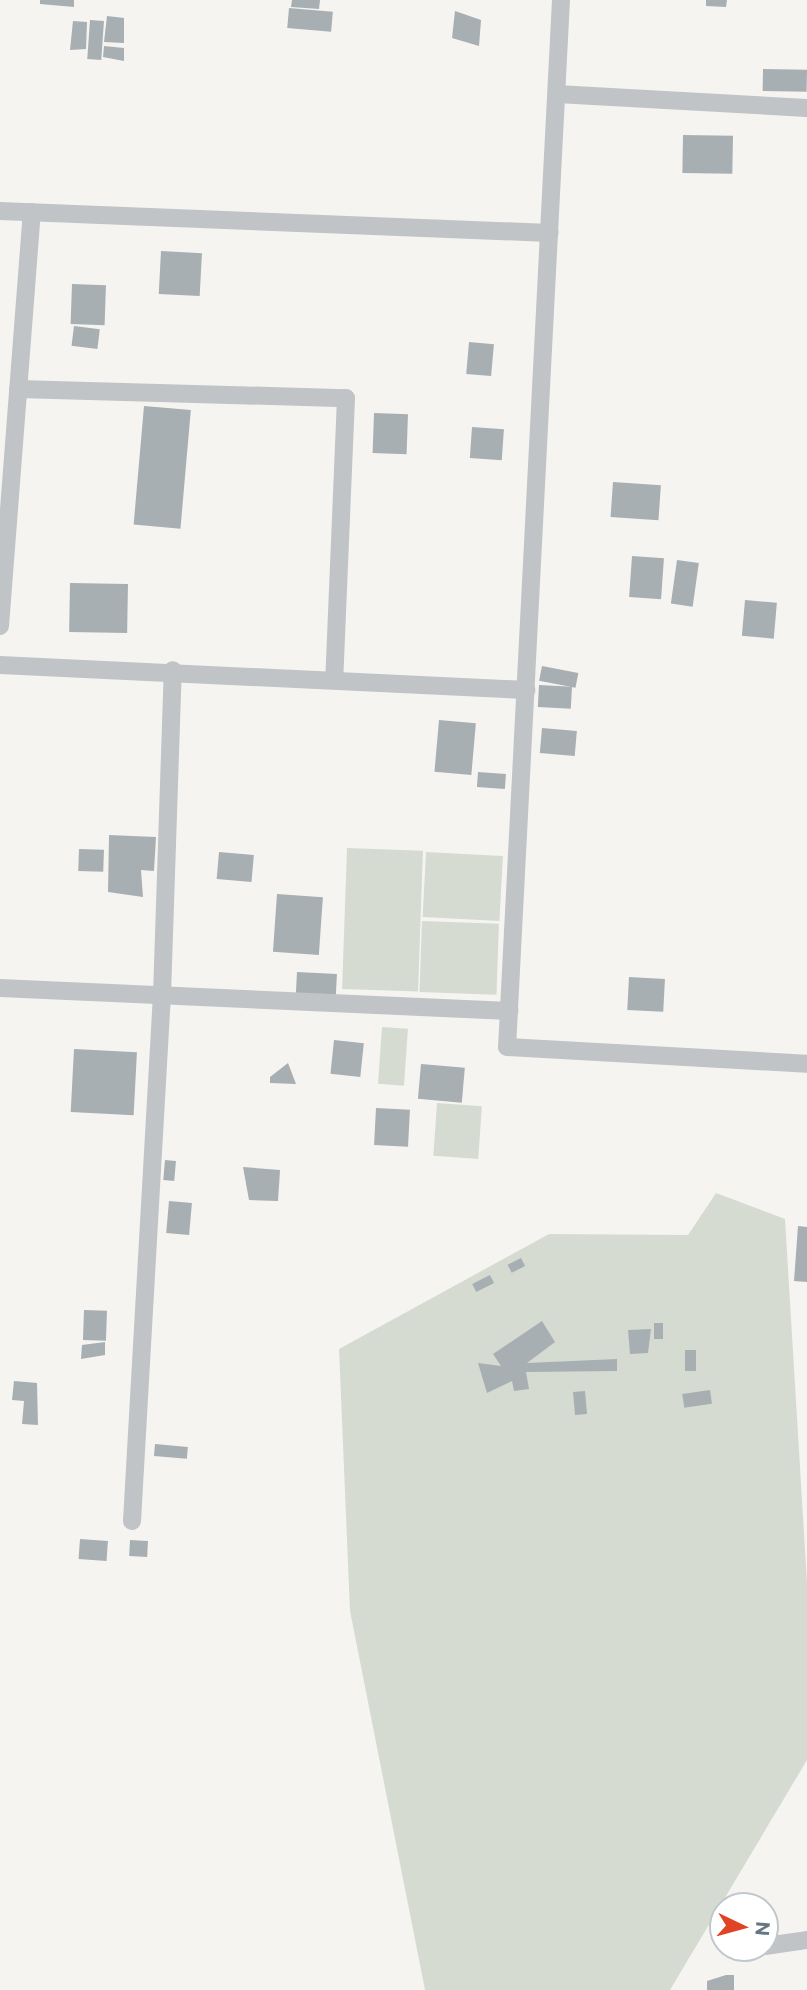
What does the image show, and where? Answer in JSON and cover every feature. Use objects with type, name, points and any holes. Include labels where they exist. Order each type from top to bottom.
[{"type":"street","points":[[561,0],[507,1047],[807,1064]]},
{"type":"street","points":[[557,94],[807,108]]},
{"type":"street","points":[[0,211],[550,233]]},
{"type":"street","points":[[0,626],[32,212]]},
{"type":"street","points":[[18,389],[346,398],[334,679]]},
{"type":"street","points":[[0,665],[173,670],[526,690]]},
{"type":"street","points":[[132,1521],[162,995],[173,670]]},
{"type":"street","points":[[0,988],[509,1011]]},
{"type":"street","points":[[779,1944],[807,1940]]},
{"type":"shaded area","points":[[347,848],[423,851],[418,992],[342,989]]},
{"type":"shaded area","points":[[426,852],[503,856],[499,921],[423,917]]},
{"type":"shaded area","points":[[422,921],[499,924],[496,995],[420,992]]},
{"type":"shaded area","points":[[382,1027],[408,1029],[404,1086],[378,1084]]},
{"type":"shaded area","points":[[437,1103],[482,1106],[478,1159],[433,1156]]},
{"type":"shaded area","points":[[716,1193],[785,1219],[807,1583],[807,1760],[728,1892],[709,1892],[709,1925],[670,1990],[425,1990],[350,1611],[339,1349],[549,1234],[688,1235]]},
{"type":"building","points":[[40,0],[74,0],[74,7],[40,4]]},
{"type":"building","points":[[292,0],[320,0],[319,9],[291,7]]},
{"type":"building","points":[[706,0],[727,0],[726,7],[706,6]]},
{"type":"building","points":[[289,8],[333,12],[331,32],[287,28]]},
{"type":"building","points":[[455,11],[481,20],[479,46],[452,38]]},
{"type":"building","points":[[107,16],[124,18],[124,43],[104,42]]},
{"type":"building","points":[[90,20],[104,21],[101,60],[87,59]]},
{"type":"building","points":[[73,21],[87,22],[86,49],[70,50]]},
{"type":"building","points":[[104,46],[124,48],[124,61],[103,57]]},
{"type":"building","points":[[763,69],[807,70],[807,92],[763,91]]},
{"type":"building","points":[[683,135],[733,136],[732,174],[682,173]]},
{"type":"building","points":[[161,251],[202,253],[200,296],[159,294]]},
{"type":"building","points":[[72,284],[106,285],[105,325],[71,324]]},
{"type":"building","points":[[74,326],[100,329],[97,349],[72,346]]},
{"type":"building","points":[[469,342],[494,344],[491,376],[466,374]]},
{"type":"building","points":[[144,406],[191,410],[180,529],[134,525]]},
{"type":"building","points":[[374,413],[408,414],[407,454],[373,453]]},
{"type":"building","points":[[472,427],[504,429],[502,460],[470,458]]},
{"type":"building","points":[[613,482],[661,485],[658,520],[611,517]]},
{"type":"building","points":[[632,556],[664,558],[661,599],[629,597]]},
{"type":"building","points":[[677,560],[699,563],[693,607],[671,604]]},
{"type":"building","points":[[70,583],[128,584],[127,633],[69,632]]},
{"type":"building","points":[[745,600],[777,603],[774,639],[742,636]]},
{"type":"building","points":[[542,666],[578,673],[575,688],[539,681]]},
{"type":"building","points":[[539,685],[572,687],[571,709],[538,707]]},
{"type":"building","points":[[439,720],[476,723],[471,775],[434,772]]},
{"type":"building","points":[[542,728],[577,731],[575,756],[540,753]]},
{"type":"building","points":[[478,772],[506,774],[505,789],[477,787]]},
{"type":"building","points":[[109,835],[156,837],[154,871],[141,870],[143,897],[108,892]]},
{"type":"building","points":[[79,849],[104,850],[103,872],[78,871]]},
{"type":"building","points":[[219,852],[254,855],[252,882],[217,879]]},
{"type":"building","points":[[277,894],[323,897],[319,955],[273,952]]},
{"type":"building","points":[[297,972],[337,974],[336,996],[296,994]]},
{"type":"building","points":[[629,977],[665,979],[663,1012],[627,1010]]},
{"type":"building","points":[[334,1040],[364,1043],[360,1077],[330,1074]]},
{"type":"building","points":[[74,1049],[137,1052],[134,1115],[71,1112]]},
{"type":"building","points":[[288,1063],[296,1084],[270,1083],[270,1077]]},
{"type":"building","points":[[421,1064],[465,1068],[462,1103],[418,1099]]},
{"type":"building","points":[[376,1108],[410,1110],[408,1147],[374,1145]]},
{"type":"building","points":[[165,1160],[176,1161],[174,1181],[163,1180]]},
{"type":"building","points":[[243,1167],[280,1170],[278,1201],[249,1200]]},
{"type":"building","points":[[169,1201],[192,1203],[189,1235],[166,1233]]},
{"type":"building","points":[[798,1226],[807,1227],[807,1282],[794,1281]]},
{"type":"building","points":[[521,1258],[525,1266],[512,1273],[508,1265]]},
{"type":"building","points":[[490,1275],[494,1283],[476,1292],[472,1284]]},
{"type":"building","points":[[84,1310],[107,1311],[106,1341],[83,1340]]},
{"type":"building","points":[[542,1321],[555,1342],[527,1363],[617,1359],[617,1371],[526,1372],[529,1389],[514,1391],[512,1381],[487,1393],[478,1363],[501,1366],[493,1354]]},
{"type":"building","points":[[654,1323],[663,1323],[663,1339],[654,1339]]},
{"type":"building","points":[[651,1329],[648,1353],[630,1354],[628,1330]]},
{"type":"building","points":[[105,1342],[105,1355],[81,1359],[82,1345]]},
{"type":"building","points":[[685,1350],[696,1350],[696,1371],[685,1371]]},
{"type":"building","points":[[14,1381],[37,1383],[38,1425],[22,1424],[24,1401],[12,1400]]},
{"type":"building","points":[[710,1390],[712,1404],[684,1408],[682,1394]]},
{"type":"building","points":[[585,1391],[587,1414],[575,1415],[573,1392]]},
{"type":"building","points":[[155,1444],[188,1447],[187,1459],[154,1456]]},
{"type":"building","points":[[80,1539],[108,1541],[107,1561],[79,1559]]},
{"type":"building","points":[[130,1540],[148,1541],[147,1557],[129,1556]]},
{"type":"building","points":[[734,1975],[734,1990],[707,1990],[707,1981]]}]
